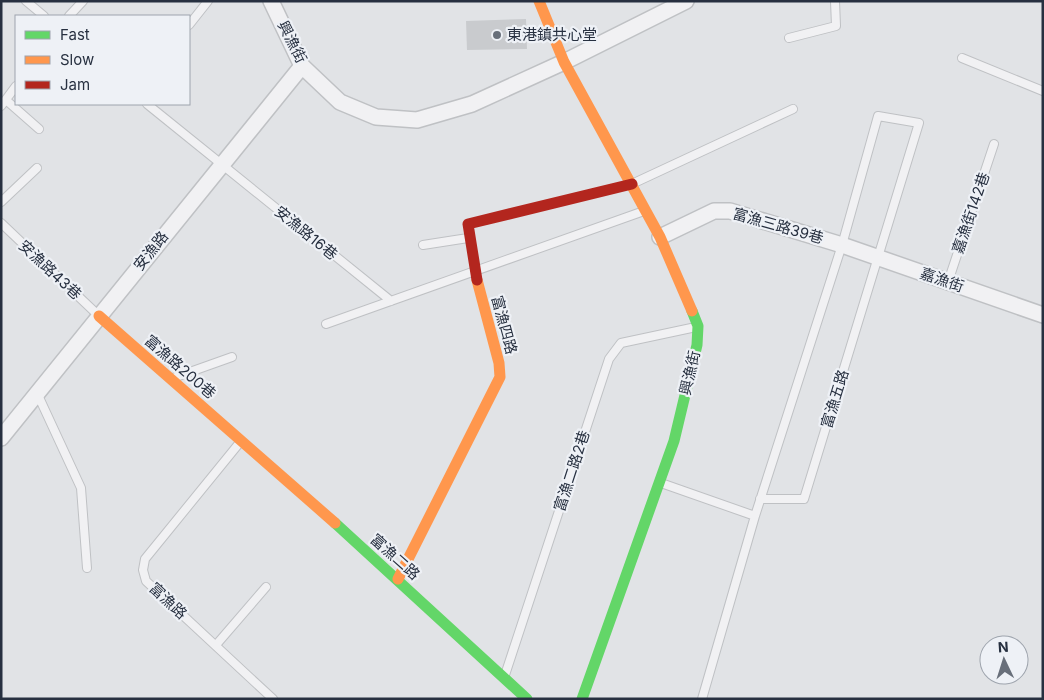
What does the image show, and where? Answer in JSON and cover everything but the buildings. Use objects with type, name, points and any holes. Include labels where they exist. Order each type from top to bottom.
[{"type":"street","name":"興漁街","points":[[272,1],[302,66],[340,102],[376,116],[417,120],[472,104],[564,62],[686,1]]},
{"type":"street","name":"興漁街","points":[[539,1],[564,62],[660,237],[698,326],[697,345],[674,441],[661,483],[582,699]]},
{"type":"street","name":"安漁路","points":[[3,432],[37,394],[220,165],[302,66]]},
{"type":"street","points":[[470,238],[468,224],[632,184]]},
{"type":"street","name":"富漁三路39巷","points":[[660,237],[714,211],[730,211],[842,245]]},
{"type":"street","name":"富漁四路","points":[[398,579],[500,377],[499,363],[474,271],[470,238]]},
{"type":"street","name":"嘉漁街","points":[[842,245],[1043,315]]},
{"type":"street","name":"富漁路200巷","points":[[99,316],[241,441]]},
{"type":"street","name":"富漁二路","points":[[241,441],[398,579],[527,699]]},
{"type":"lane","points":[[26,1],[43,15]]},
{"type":"lane","points":[[70,15],[83,1]]},
{"type":"lane","points":[[190,24],[208,1]]},
{"type":"lane","points":[[789,38],[836,26],[835,1]]},
{"type":"lane","points":[[962,58],[1043,91]]},
{"type":"lane","points":[[15,87],[4,103],[39,129]]},
{"type":"lane","points":[[148,105],[220,165]]},
{"type":"lane","points":[[632,184],[792,109]]},
{"type":"lane","points":[[702,699],[760,499],[842,245],[878,116],[919,123],[878,258]]},
{"type":"lane","name":"嘉漁街142巷","points":[[948,282],[994,144]]},
{"type":"lane","name":"安漁路16巷","points":[[220,165],[391,301]]},
{"type":"lane","points":[[1,202],[37,168]]},
{"type":"lane","points":[[326,324],[646,210]]},
{"type":"lane","name":"安漁路43巷","points":[[1,223],[99,316]]},
{"type":"lane","points":[[423,245],[470,238]]},
{"type":"lane","name":"富漁五路","points":[[760,499],[804,499],[878,258]]},
{"type":"lane","name":"富漁二路2巷","points":[[504,677],[609,359],[621,343],[698,326]]},
{"type":"lane","points":[[172,379],[232,357]]},
{"type":"lane","points":[[37,394],[81,488],[87,568]]},
{"type":"lane","name":"富漁路","points":[[241,441],[145,559],[143,570],[146,580],[273,699]]},
{"type":"lane","points":[[661,483],[755,516]]},
{"type":"lane","points":[[216,645],[266,587]]},
{"type":"traffic: fast","points":[[582,699],[674,441],[697,345],[698,326],[692,311]]},
{"type":"traffic: fast","points":[[335,523],[527,699]]},
{"type":"traffic: slow","points":[[539,1],[564,62],[660,237],[692,311]]},
{"type":"traffic: slow","points":[[398,579],[500,377],[499,363],[477,280]]},
{"type":"traffic: slow","points":[[99,316],[335,523]]},
{"type":"traffic: jam","points":[[477,280],[468,224],[632,184]]},
{"type":"place","name":"東港鎮共心堂","points":[[497,35]]}]
